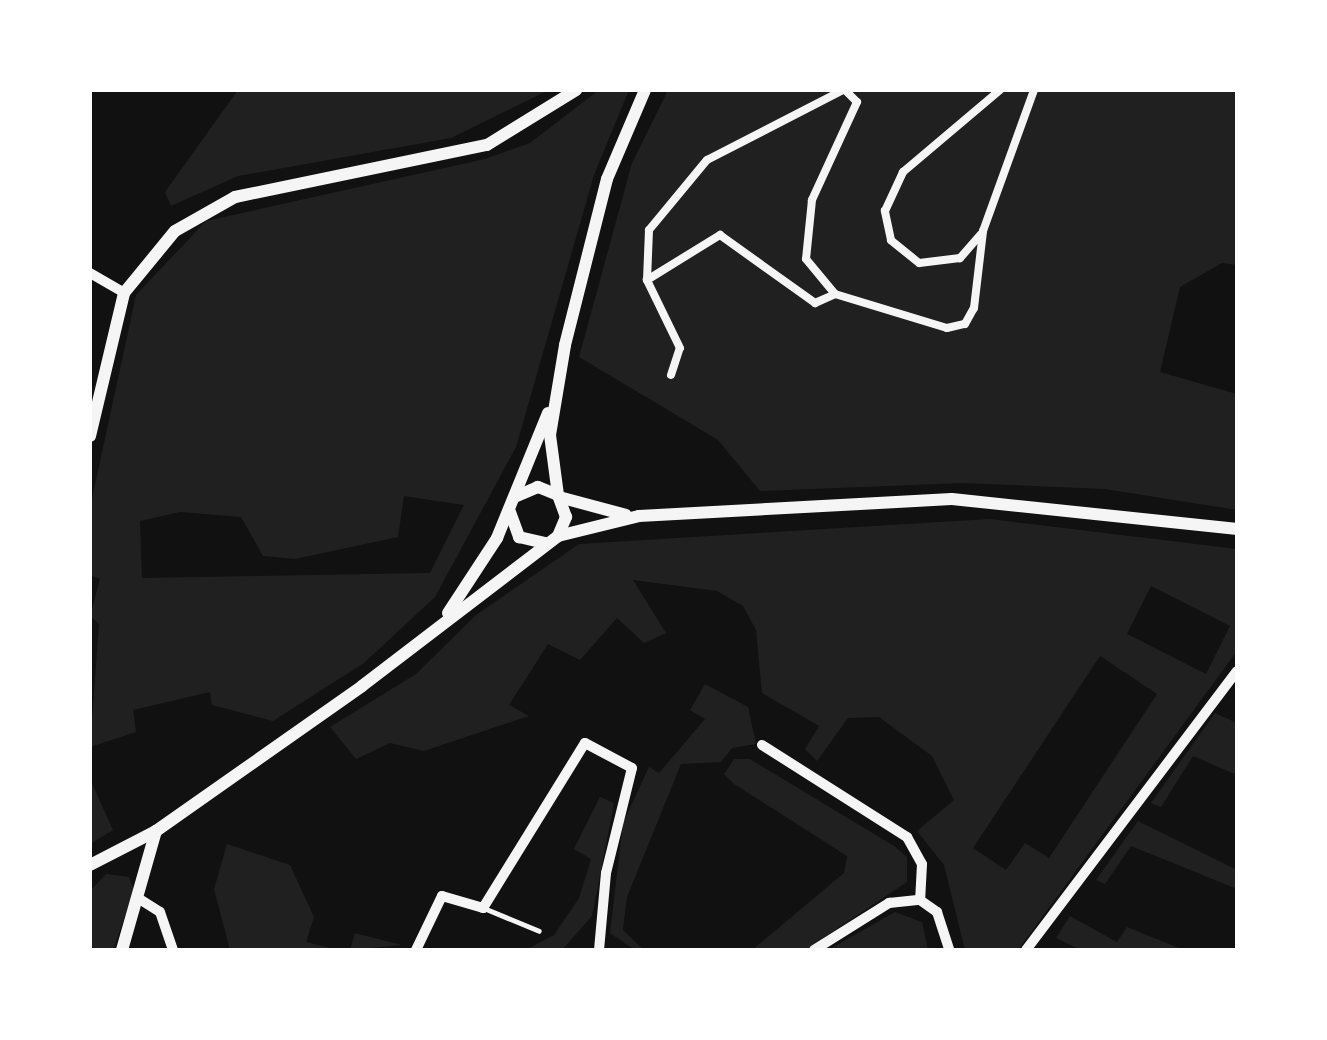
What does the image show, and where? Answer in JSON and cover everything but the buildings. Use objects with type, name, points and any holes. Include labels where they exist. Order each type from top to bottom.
[{"type":"street","points":[[90,436],[124,293],[175,232],[235,197],[486,145],[576,90]]},
{"type":"street","points":[[442,622],[517,496],[553,401],[607,179],[645,90]]},
{"type":"street","points":[[671,375],[680,348],[647,280],[649,230],[694,172],[844,90],[857,102],[802,240],[815,277],[834,294],[910,322],[965,324],[983,230],[1034,90]]},
{"type":"street","points":[[983,230],[960,258],[920,263],[891,240],[885,211],[903,172],[1000,90]]},
{"type":"street","points":[[647,280],[720,235],[815,303],[834,294]]},
{"type":"street","points":[[90,273],[124,293]]},
{"type":"street","points":[[90,864],[156,831],[552,539],[566,516],[559,496],[553,401]]},
{"type":"street","points":[[517,496],[538,487],[638,516]]},
{"type":"street","points":[[510,510],[519,537],[552,539],[638,516],[952,499],[1237,529]]},
{"type":"street","points":[[1026,950],[1237,671]]},
{"type":"street","points":[[416,950],[442,896],[483,908],[585,743],[632,768],[606,874],[600,950]]},
{"type":"street","points":[[762,745],[907,837],[922,864],[920,900],[948,944]]},
{"type":"street","points":[[122,950],[141,900],[156,831]]},
{"type":"street","points":[[141,900],[160,912],[174,950]]},
{"type":"street","points":[[814,950],[889,903],[920,900]]},
{"type":"lane","points":[[483,908],[539,931]]},
{"type":"shaded area","points":[[238,90],[549,90],[451,138],[238,176],[171,206],[165,192]]},
{"type":"shaded area","points":[[599,90],[629,90],[594,175],[516,447],[435,597],[364,663],[273,721],[212,705],[210,692],[133,710],[136,732],[90,747],[99,624],[90,616],[100,579],[90,575],[90,508],[136,295],[206,221],[485,159],[530,143]],"holes":[[[404,496],[464,505],[430,573],[142,578],[140,521],[180,512],[241,517],[263,556],[295,559],[398,537]]]},
{"type":"shaded area","points":[[668,90],[1237,90],[1237,265],[1222,263],[1180,287],[1160,372],[1237,394],[1237,510],[1105,489],[963,483],[760,491],[718,440],[579,357],[632,163]]},
{"type":"shaded area","points":[[990,519],[1237,549],[1237,651],[1018,950],[965,950],[944,865],[917,831],[954,800],[932,756],[879,717],[848,718],[817,761],[805,749],[819,726],[762,693],[756,630],[743,606],[717,591],[633,580],[666,633],[644,643],[617,618],[580,660],[548,644],[509,705],[529,716],[424,751],[390,743],[356,759],[330,727],[416,674],[476,615],[579,544]],"holes":[[[1151,586],[1230,626],[1206,674],[1127,634]],[[1100,656],[1157,694],[1049,858],[1025,843],[1006,870],[973,848]]]},
{"type":"shaded area","points":[[705,684],[748,707],[756,744],[732,748],[721,762],[681,764],[627,897],[623,930],[644,950],[635,950],[610,933],[623,823],[649,767],[659,773],[705,719],[690,710]]},
{"type":"shaded area","points":[[1215,713],[1237,723],[1237,775],[1193,756],[1161,807],[1151,803]]},
{"type":"shaded area","points":[[734,759],[750,759],[894,846],[907,857],[907,882],[805,950],[752,950],[844,873],[847,856],[734,784],[724,774]]},
{"type":"shaded area","points":[[90,779],[113,830],[90,844]]},
{"type":"shaded area","points":[[600,797],[614,803],[592,916],[562,950],[526,950],[554,935],[579,898],[591,859],[574,849]]},
{"type":"shaded area","points":[[1138,821],[1237,870],[1237,889],[1131,846],[1105,884],[1096,880]]},
{"type":"shaded area","points":[[227,844],[290,865],[314,917],[306,942],[339,950],[230,950],[214,889]]},
{"type":"shaded area","points":[[106,874],[129,877],[134,890],[113,950],[90,950],[90,891]]},
{"type":"shaded area","points":[[895,912],[922,922],[928,950],[828,950]]},
{"type":"shaded area","points":[[1070,916],[1117,942],[1127,927],[1184,950],[1081,950],[1056,938]]},
{"type":"shaded area","points":[[355,933],[402,945],[350,950]]}]
